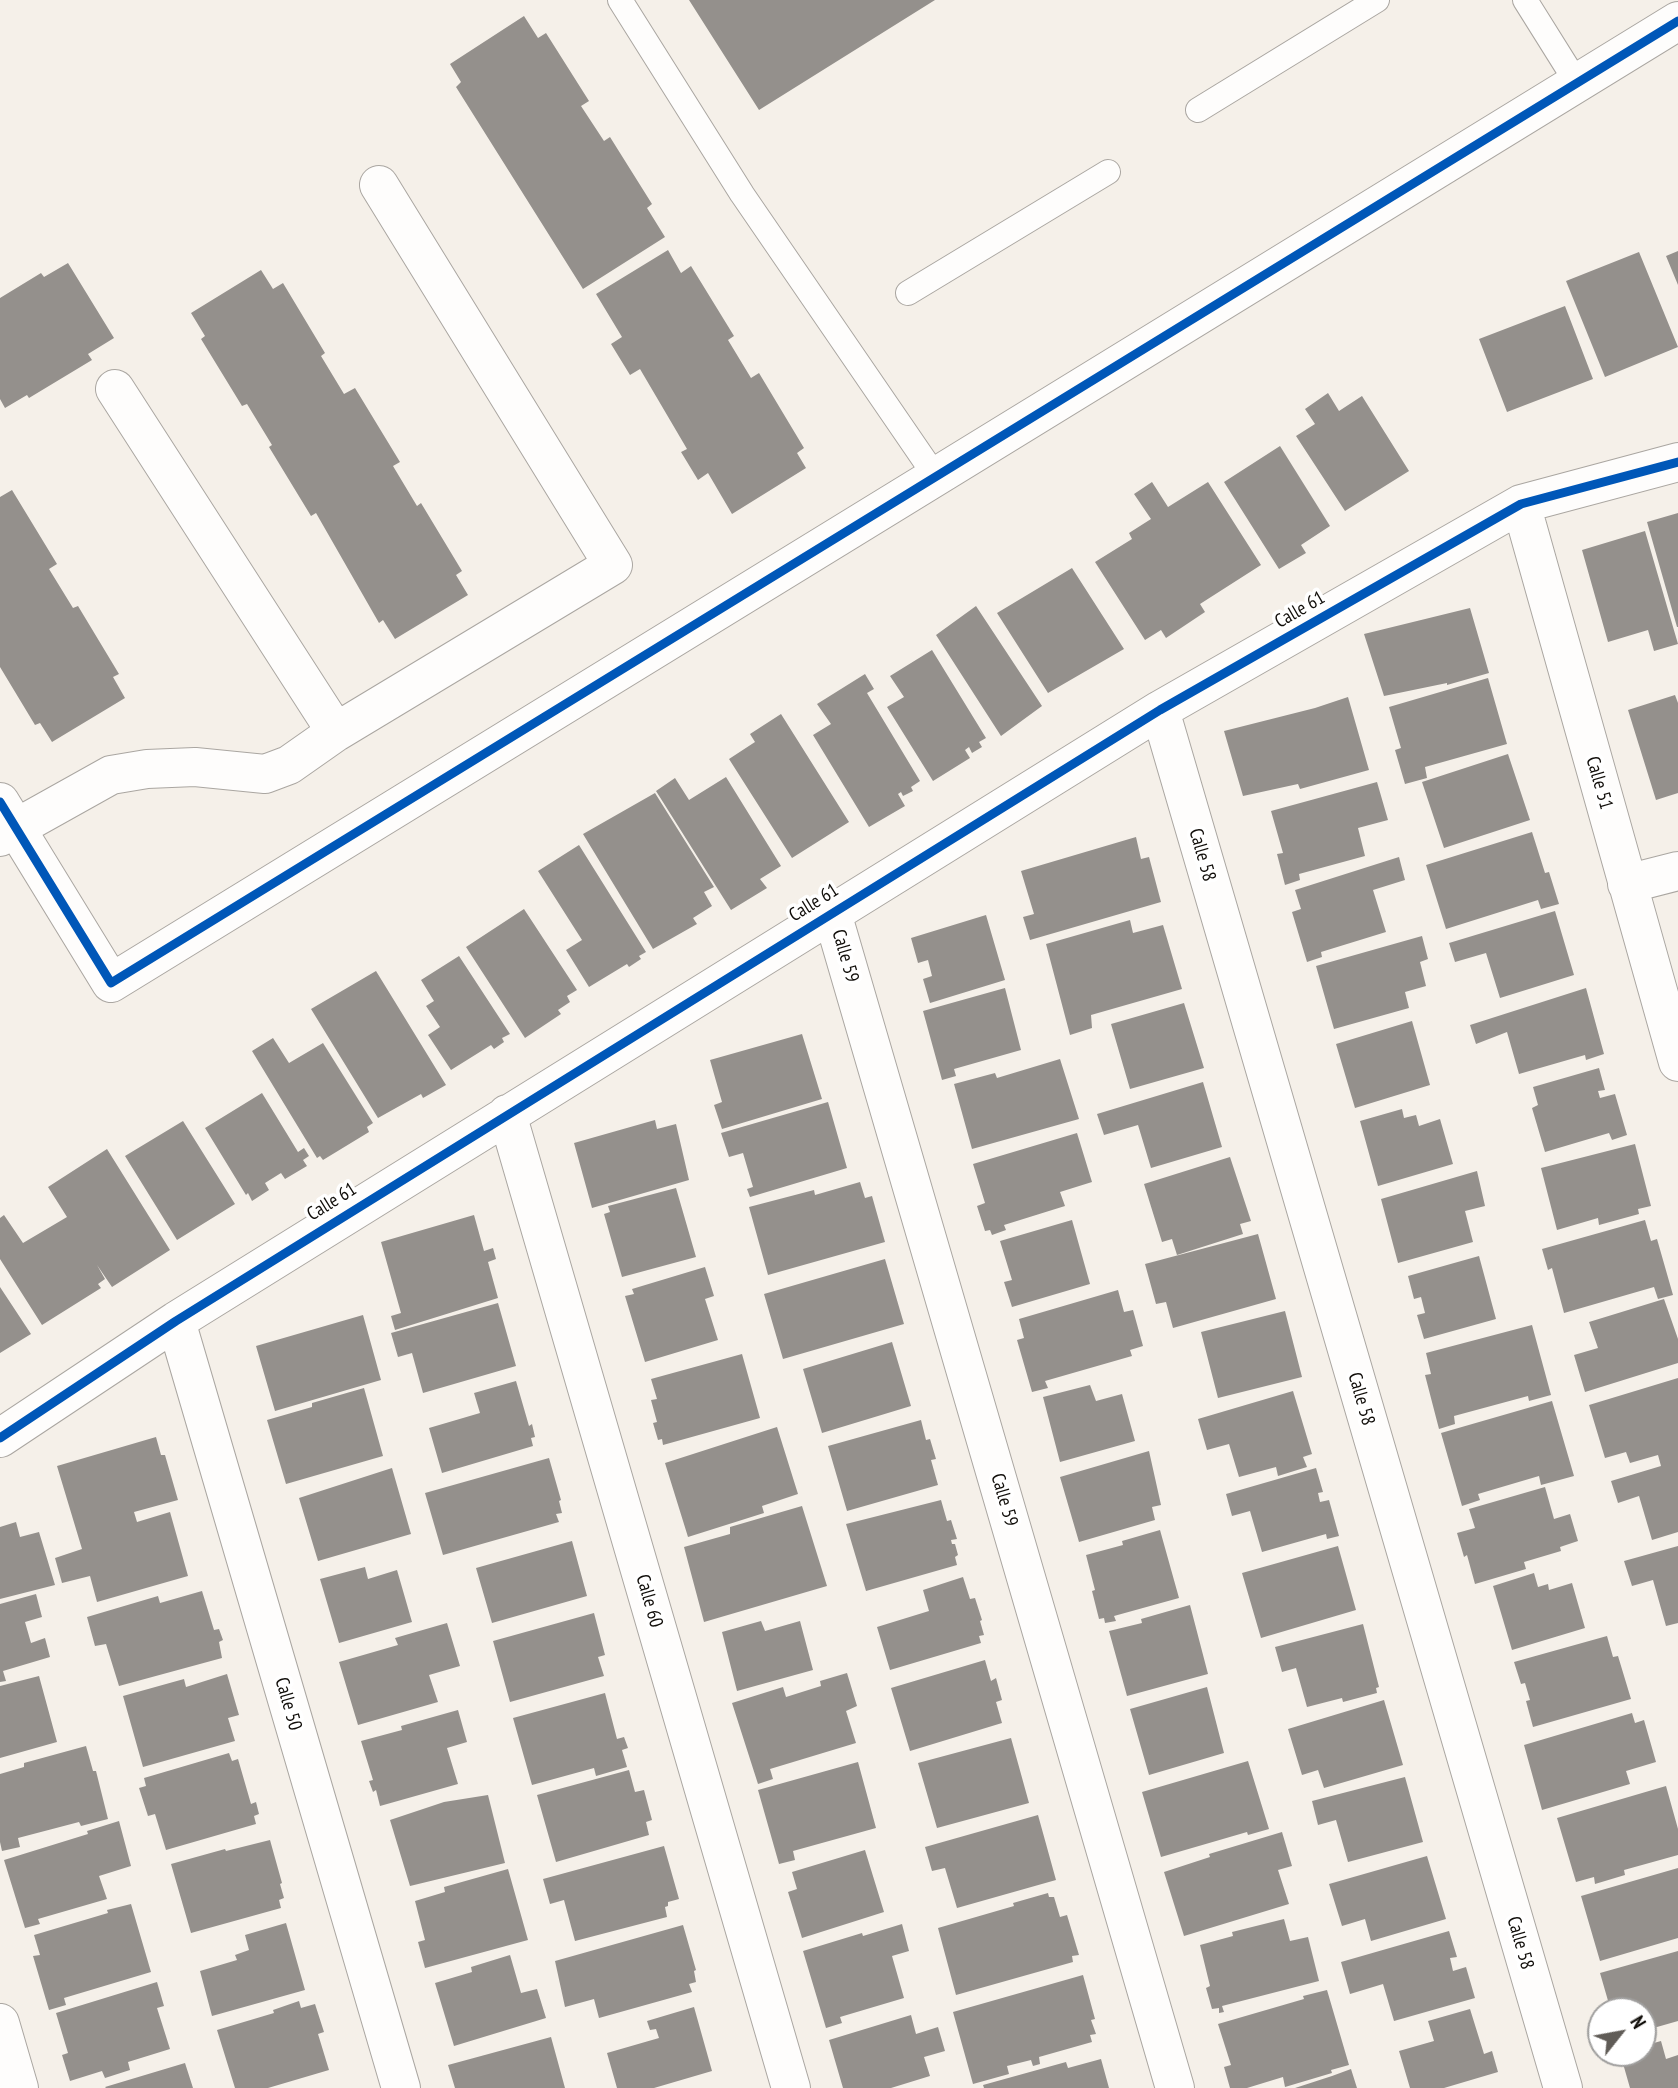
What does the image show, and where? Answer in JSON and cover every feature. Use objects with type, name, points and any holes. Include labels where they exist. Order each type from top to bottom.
[{"type":"street","points":[[379,185],[613,565],[337,732],[289,765],[265,774],[195,767],[147,769],[111,775],[5,822],[111,983],[1678,21]]},
{"type":"street","points":[[116,388],[337,732]]},
{"type":"street","name":"Calle 61","points":[[0,1438],[176,1321],[1160,710],[1521,504],[1678,462]]},
{"type":"street","name":"Calle 51","points":[[1521,504],[1678,1062]]},
{"type":"street","name":"Calle 58","points":[[1160,710],[1563,2088]]},
{"type":"street","points":[[1627,884],[1678,870]]},
{"type":"street","name":"Calle 59","points":[[832,913],[1175,2088]]},
{"type":"street","name":"Calle 60","points":[[508,1114],[791,2088]]},
{"type":"street","name":"Calle 50","points":[[176,1321],[401,2088]]},
{"type":"street","points":[[0,2023],[19,2088]]},
{"type":"lane","points":[[620,0],[742,194],[936,477]]},
{"type":"lane","points":[[1198,110],[1377,0]]},
{"type":"lane","points":[[1525,0],[1577,83]]},
{"type":"lane","points":[[908,293],[1108,172]]},
{"type":"building","points":[[689,0],[935,0],[759,110]]},
{"type":"building","points":[[524,16],[538,38],[546,33],[589,101],[581,106],[604,141],[610,137],[652,204],[647,208],[665,237],[583,289],[456,87],[461,82],[450,64]]},
{"type":"building","points":[[668,250],[681,273],[691,266],[734,336],[728,340],[751,378],[759,373],[804,448],[797,453],[806,468],[732,514],[708,473],[698,480],[681,452],[687,449],[640,369],[630,375],[611,344],[622,337],[596,294]]},
{"type":"building","points":[[1678,251],[1678,285],[1666,256]]},
{"type":"building","points":[[1639,252],[1678,347],[1605,377],[1566,281]]},
{"type":"building","points":[[68,263],[114,338],[88,354],[92,360],[29,398],[27,395],[5,408],[0,399],[0,298],[41,273],[44,277]]},
{"type":"building","points":[[261,270],[273,289],[283,283],[325,353],[321,356],[344,394],[355,388],[400,462],[393,466],[417,506],[421,503],[462,571],[456,575],[468,595],[395,639],[383,620],[379,623],[316,513],[311,516],[269,447],[272,445],[247,404],[242,406],[201,339],[205,336],[191,313]]},
{"type":"building","points":[[1565,306],[1593,379],[1507,412],[1479,339]]},
{"type":"building","points":[[1328,393],[1339,411],[1362,396],[1409,471],[1345,511],[1296,436],[1315,424],[1305,409]]},
{"type":"building","points":[[1280,446],[1330,526],[1301,545],[1306,553],[1279,569],[1224,482]]},
{"type":"building","points":[[1152,482],[1168,507],[1208,482],[1261,565],[1200,604],[1205,612],[1166,638],[1161,630],[1145,640],[1095,562],[1132,539],[1129,533],[1151,519],[1134,494]]},
{"type":"building","points":[[12,490],[57,564],[49,569],[73,608],[78,606],[119,674],[113,677],[125,698],[52,742],[40,723],[35,725],[0,667],[0,497]]},
{"type":"building","points":[[1678,513],[1678,627],[1677,627],[1647,522]]},
{"type":"building","points":[[1645,531],[1678,644],[1654,651],[1648,630],[1608,642],[1582,550]]},
{"type":"building","points":[[1072,568],[1124,649],[1048,693],[997,613]]},
{"type":"building","points":[[976,606],[1042,706],[1001,736],[936,635]]},
{"type":"building","points":[[1470,608],[1489,673],[1447,685],[1384,696],[1364,634]]},
{"type":"building","points":[[932,650],[986,738],[979,742],[982,747],[972,753],[969,747],[965,750],[970,758],[933,781],[887,707],[904,697],[890,676]]},
{"type":"building","points":[[865,674],[874,689],[867,693],[920,781],[911,787],[913,791],[903,796],[901,792],[898,794],[905,806],[869,827],[813,735],[831,724],[817,704]]},
{"type":"building","points":[[1488,678],[1507,744],[1425,767],[1427,778],[1405,784],[1395,750],[1401,748],[1389,707]]},
{"type":"building","points":[[1675,695],[1678,703],[1678,793],[1656,800],[1628,710]]},
{"type":"building","points":[[1348,697],[1369,770],[1300,789],[1298,784],[1243,796],[1224,731]]},
{"type":"building","points":[[781,714],[849,822],[792,858],[729,759],[755,742],[750,734]]},
{"type":"building","points":[[1508,754],[1530,820],[1444,848],[1422,782]]},
{"type":"building","points":[[726,777],[781,866],[760,879],[767,888],[731,910],[656,791],[675,778],[689,800]]},
{"type":"building","points":[[1377,782],[1388,820],[1358,828],[1365,856],[1299,874],[1300,880],[1285,885],[1277,854],[1283,853],[1271,811]]},
{"type":"building","points":[[655,793],[714,887],[704,892],[712,906],[693,918],[697,924],[653,949],[583,834]]},
{"type":"building","points":[[1532,832],[1545,873],[1549,872],[1559,904],[1541,909],[1538,900],[1446,929],[1426,865]]},
{"type":"building","points":[[1136,837],[1141,859],[1149,857],[1161,902],[1030,940],[1023,917],[1034,914],[1021,871]]},
{"type":"building","points":[[579,845],[646,952],[629,967],[627,964],[589,987],[566,950],[582,940],[538,871]]},
{"type":"building","points":[[1399,857],[1405,880],[1373,890],[1386,932],[1321,952],[1322,957],[1307,962],[1292,912],[1301,909],[1295,890]]},
{"type":"building","points":[[524,909],[577,990],[567,996],[570,1002],[558,1010],[561,1014],[525,1038],[466,947]]},
{"type":"building","points":[[1555,911],[1574,975],[1500,998],[1486,953],[1455,962],[1449,943]]},
{"type":"building","points":[[986,915],[1005,980],[930,1003],[923,979],[932,976],[928,960],[918,963],[911,938]]},
{"type":"building","points":[[1130,920],[1133,933],[1163,925],[1182,989],[1091,1015],[1092,1028],[1070,1035],[1046,944]]},
{"type":"building","points":[[1422,936],[1428,959],[1420,962],[1426,986],[1405,992],[1409,1008],[1334,1029],[1316,966]]},
{"type":"building","points":[[459,956],[510,1034],[502,1038],[504,1042],[494,1049],[491,1045],[451,1070],[428,1035],[440,1027],[426,1006],[434,1001],[421,980]]},
{"type":"building","points":[[376,971],[446,1085],[423,1098],[421,1094],[378,1118],[311,1009]]},
{"type":"building","points":[[1005,988],[1021,1050],[954,1069],[956,1076],[942,1080],[923,1011]]},
{"type":"building","points":[[1586,988],[1604,1054],[1586,1060],[1585,1055],[1519,1074],[1507,1032],[1476,1044],[1470,1025]]},
{"type":"building","points":[[1184,1003],[1204,1068],[1130,1089],[1111,1024]]},
{"type":"building","points":[[1412,1021],[1430,1085],[1355,1108],[1336,1044]]},
{"type":"building","points":[[802,1034],[822,1099],[722,1129],[714,1105],[722,1102],[710,1060]]},
{"type":"building","points":[[273,1038],[289,1063],[323,1043],[373,1123],[367,1127],[369,1132],[323,1160],[320,1156],[317,1158],[252,1051]]},
{"type":"building","points":[[1060,1059],[1079,1119],[972,1149],[954,1084],[995,1073],[997,1078]]},
{"type":"building","points":[[1599,1068],[1605,1090],[1598,1091],[1600,1098],[1615,1094],[1627,1135],[1612,1140],[1609,1133],[1545,1152],[1532,1108],[1538,1105],[1533,1087]]},
{"type":"building","points":[[1203,1082],[1222,1147],[1151,1168],[1138,1125],[1104,1135],[1097,1114]]},
{"type":"building","points":[[262,1093],[298,1152],[304,1148],[309,1156],[303,1160],[307,1166],[285,1179],[281,1173],[265,1183],[269,1190],[252,1201],[205,1128]]},
{"type":"building","points":[[828,1102],[847,1168],[750,1197],[747,1189],[753,1187],[743,1153],[729,1157],[721,1133]]},
{"type":"building","points":[[1402,1109],[1404,1118],[1416,1115],[1419,1126],[1440,1119],[1453,1164],[1378,1186],[1360,1121]]},
{"type":"building","points":[[655,1120],[657,1129],[676,1124],[689,1180],[592,1208],[574,1143]]},
{"type":"building","points":[[183,1121],[235,1204],[177,1240],[125,1156]]},
{"type":"building","points":[[1077,1133],[1092,1182],[1060,1192],[1065,1206],[1004,1225],[1006,1230],[992,1235],[990,1230],[985,1231],[977,1206],[985,1203],[973,1164]]},
{"type":"building","points":[[1635,1144],[1651,1206],[1638,1209],[1639,1214],[1599,1225],[1598,1218],[1557,1230],[1541,1168]]},
{"type":"building","points":[[107,1149],[170,1250],[112,1287],[97,1265],[105,1279],[98,1284],[101,1288],[42,1325],[0,1259],[0,1218],[4,1215],[23,1243],[67,1217],[48,1187]]},
{"type":"building","points":[[1230,1157],[1251,1221],[1240,1224],[1243,1234],[1177,1255],[1172,1239],[1162,1242],[1144,1184]]},
{"type":"building","points":[[1477,1171],[1485,1206],[1465,1211],[1473,1242],[1398,1263],[1381,1199]]},
{"type":"building","points":[[860,1182],[865,1198],[872,1196],[885,1242],[768,1275],[749,1207],[814,1190],[815,1195]]},
{"type":"building","points":[[676,1188],[696,1257],[622,1277],[604,1214],[610,1212],[608,1206]]},
{"type":"building","points":[[474,1215],[484,1251],[493,1248],[496,1259],[488,1262],[498,1298],[395,1330],[391,1316],[401,1313],[381,1242]]},
{"type":"building","points":[[1072,1220],[1090,1284],[1012,1307],[1004,1282],[1012,1280],[1000,1241]]},
{"type":"building","points":[[1645,1220],[1651,1241],[1657,1239],[1673,1295],[1658,1299],[1654,1287],[1564,1313],[1552,1268],[1548,1270],[1542,1249]]},
{"type":"building","points":[[1258,1234],[1276,1299],[1173,1328],[1166,1302],[1156,1304],[1145,1264]]},
{"type":"building","points":[[1479,1256],[1496,1319],[1424,1339],[1417,1315],[1425,1313],[1421,1297],[1414,1299],[1408,1276]]},
{"type":"building","points":[[885,1259],[904,1324],[783,1359],[764,1294]]},
{"type":"building","points":[[705,1267],[714,1296],[705,1299],[718,1340],[645,1362],[625,1296],[634,1294],[632,1289]]},
{"type":"building","points":[[0,1287],[31,1334],[0,1353]]},
{"type":"building","points":[[1118,1290],[1124,1312],[1133,1310],[1143,1346],[1130,1350],[1132,1356],[1045,1381],[1048,1388],[1032,1392],[1017,1340],[1024,1338],[1019,1319]]},
{"type":"building","points":[[1664,1299],[1678,1339],[1678,1363],[1585,1392],[1574,1355],[1598,1348],[1589,1322]]},
{"type":"building","points":[[498,1303],[516,1366],[423,1393],[412,1353],[398,1357],[391,1333]]},
{"type":"building","points":[[1285,1311],[1302,1377],[1218,1398],[1201,1332]]},
{"type":"building","points":[[363,1315],[381,1380],[275,1411],[256,1346]]},
{"type":"building","points":[[1532,1325],[1551,1395],[1529,1401],[1528,1396],[1454,1416],[1455,1424],[1439,1429],[1425,1375],[1431,1374],[1426,1353]]},
{"type":"building","points":[[892,1342],[911,1406],[822,1433],[803,1369]]},
{"type":"building","points":[[742,1354],[760,1418],[663,1445],[662,1439],[658,1440],[653,1423],[657,1422],[651,1400],[657,1399],[651,1379]]},
{"type":"building","points":[[1678,1378],[1678,1532],[1652,1540],[1639,1496],[1618,1503],[1611,1481],[1661,1466],[1658,1455],[1630,1463],[1626,1452],[1605,1458],[1589,1405]]},
{"type":"building","points":[[516,1381],[529,1426],[532,1424],[535,1437],[531,1438],[533,1446],[442,1473],[429,1428],[480,1413],[474,1393]]},
{"type":"building","points":[[1090,1385],[1096,1401],[1122,1394],[1135,1441],[1060,1462],[1043,1397]]},
{"type":"building","points":[[364,1388],[383,1456],[286,1484],[267,1420]]},
{"type":"building","points":[[1293,1391],[1312,1454],[1303,1457],[1307,1467],[1278,1476],[1276,1467],[1239,1477],[1229,1444],[1207,1450],[1198,1419]]},
{"type":"building","points":[[1552,1401],[1574,1476],[1541,1485],[1539,1476],[1478,1494],[1480,1500],[1462,1506],[1441,1433]]},
{"type":"building","points":[[921,1420],[926,1440],[930,1439],[936,1459],[931,1460],[938,1485],[847,1511],[828,1446]]},
{"type":"building","points":[[777,1427],[798,1494],[762,1506],[764,1513],[688,1537],[665,1463]]},
{"type":"building","points":[[156,1437],[161,1455],[165,1455],[178,1500],[134,1512],[137,1522],[170,1512],[188,1576],[97,1602],[90,1576],[62,1583],[55,1558],[82,1549],[57,1466]]},
{"type":"building","points":[[1149,1451],[1161,1505],[1152,1507],[1155,1520],[1079,1542],[1060,1477]]},
{"type":"building","points":[[549,1458],[561,1500],[562,1513],[556,1514],[559,1522],[443,1555],[425,1493]]},
{"type":"building","points":[[392,1468],[411,1534],[318,1561],[299,1498]]},
{"type":"building","points":[[1316,1468],[1323,1492],[1318,1493],[1320,1502],[1329,1500],[1339,1536],[1327,1539],[1326,1534],[1262,1552],[1250,1511],[1232,1516],[1226,1494]]},
{"type":"building","points":[[1545,1487],[1554,1519],[1570,1514],[1578,1541],[1560,1547],[1561,1551],[1524,1562],[1526,1569],[1475,1584],[1467,1555],[1464,1557],[1457,1533],[1475,1528],[1469,1509]]},
{"type":"building","points":[[941,1500],[947,1521],[951,1520],[957,1539],[951,1540],[958,1555],[955,1557],[957,1565],[866,1591],[846,1524]]},
{"type":"building","points":[[802,1506],[827,1586],[704,1622],[684,1547],[730,1534],[730,1527]]},
{"type":"building","points":[[16,1522],[20,1537],[39,1532],[55,1585],[0,1599],[0,1527]]},
{"type":"building","points":[[1160,1530],[1179,1598],[1114,1616],[1116,1621],[1105,1623],[1104,1618],[1099,1619],[1086,1555],[1123,1545],[1122,1541]]},
{"type":"building","points":[[572,1541],[587,1596],[492,1623],[476,1568]]},
{"type":"building","points":[[1338,1546],[1356,1610],[1261,1638],[1242,1573]]},
{"type":"building","points":[[1678,1546],[1678,1623],[1666,1626],[1653,1580],[1632,1586],[1624,1561]]},
{"type":"building","points":[[365,1567],[368,1579],[397,1570],[412,1622],[339,1643],[320,1579]]},
{"type":"building","points":[[1534,1573],[1538,1587],[1548,1584],[1549,1590],[1572,1583],[1585,1628],[1512,1650],[1493,1586]]},
{"type":"building","points":[[963,1577],[970,1599],[975,1598],[982,1620],[980,1621],[984,1635],[979,1636],[981,1643],[890,1670],[877,1627],[929,1611],[923,1590]]},
{"type":"building","points":[[202,1591],[214,1630],[219,1629],[223,1640],[219,1642],[222,1658],[119,1686],[106,1644],[95,1646],[87,1617],[158,1596],[160,1603]]},
{"type":"building","points":[[36,1594],[42,1617],[25,1622],[31,1643],[45,1638],[50,1657],[3,1671],[6,1681],[0,1682],[0,1604]]},
{"type":"building","points":[[1190,1605],[1208,1674],[1127,1696],[1109,1631],[1142,1623],[1141,1619]]},
{"type":"building","points":[[594,1613],[605,1655],[598,1657],[604,1676],[510,1702],[493,1641]]},
{"type":"building","points":[[761,1621],[765,1631],[800,1621],[813,1670],[737,1691],[722,1632]]},
{"type":"building","points":[[447,1623],[460,1666],[429,1675],[438,1702],[358,1725],[339,1662],[398,1645],[395,1638]]},
{"type":"building","points":[[1363,1624],[1379,1687],[1376,1688],[1377,1693],[1343,1702],[1342,1698],[1307,1707],[1296,1668],[1282,1672],[1275,1647]]},
{"type":"building","points":[[1607,1636],[1613,1657],[1618,1656],[1631,1699],[1533,1727],[1526,1701],[1530,1700],[1514,1662]]},
{"type":"building","points":[[985,1660],[991,1681],[996,1678],[1002,1700],[996,1702],[1002,1723],[910,1751],[891,1688]]},
{"type":"building","points":[[847,1673],[857,1706],[846,1711],[856,1743],[770,1769],[773,1779],[758,1784],[732,1703],[783,1687],[786,1697],[821,1686],[820,1681]]},
{"type":"building","points":[[227,1674],[239,1715],[228,1718],[235,1741],[143,1767],[123,1696],[184,1679],[186,1687]]},
{"type":"building","points":[[39,1676],[57,1742],[0,1758],[0,1686]]},
{"type":"building","points":[[1207,1687],[1224,1753],[1149,1775],[1130,1709]]},
{"type":"building","points":[[605,1693],[617,1739],[624,1737],[628,1748],[622,1750],[627,1767],[596,1776],[594,1768],[532,1785],[513,1718]]},
{"type":"building","points":[[1384,1700],[1403,1765],[1324,1788],[1318,1770],[1302,1775],[1288,1729]]},
{"type":"building","points":[[458,1710],[467,1742],[447,1748],[458,1784],[380,1806],[376,1790],[373,1792],[369,1781],[373,1780],[361,1741],[402,1730],[401,1726]]},
{"type":"building","points":[[1632,1713],[1635,1723],[1644,1720],[1656,1762],[1626,1771],[1630,1784],[1542,1810],[1524,1745]]},
{"type":"building","points":[[1011,1738],[1029,1803],[937,1828],[918,1763]]},
{"type":"building","points":[[86,1746],[93,1771],[96,1771],[108,1819],[81,1826],[79,1822],[18,1838],[20,1847],[2,1851],[0,1774],[24,1767],[24,1763]]},
{"type":"building","points":[[229,1753],[232,1761],[238,1759],[251,1804],[256,1802],[259,1814],[254,1816],[256,1824],[166,1850],[155,1814],[148,1816],[139,1788],[146,1786],[144,1778]]},
{"type":"building","points":[[1248,1761],[1269,1829],[1248,1835],[1247,1832],[1161,1857],[1142,1792]]},
{"type":"building","points":[[858,1762],[876,1828],[793,1851],[795,1860],[779,1864],[758,1790]]},
{"type":"building","points":[[629,1770],[635,1792],[644,1790],[652,1820],[646,1822],[649,1835],[556,1862],[537,1795]]},
{"type":"building","points":[[1405,1777],[1423,1842],[1348,1862],[1336,1820],[1318,1825],[1312,1801]]},
{"type":"building","points":[[1666,1786],[1678,1829],[1678,1855],[1624,1870],[1625,1875],[1595,1884],[1594,1877],[1576,1882],[1557,1818]]},
{"type":"building","points":[[488,1795],[505,1863],[410,1886],[390,1820],[444,1802]]},
{"type":"building","points":[[1038,1815],[1056,1880],[957,1908],[945,1868],[932,1871],[925,1847]]},
{"type":"building","points":[[119,1821],[131,1866],[99,1876],[107,1899],[38,1919],[40,1924],[25,1928],[4,1860],[88,1834],[87,1831]]},
{"type":"building","points":[[1282,1832],[1292,1866],[1278,1870],[1289,1904],[1184,1936],[1164,1872],[1210,1857],[1209,1854]]},
{"type":"building","points":[[270,1840],[282,1883],[280,1884],[284,1898],[279,1900],[281,1908],[191,1933],[171,1864]]},
{"type":"building","points":[[664,1846],[679,1899],[668,1902],[665,1907],[667,1917],[575,1941],[564,1900],[550,1904],[543,1879]]},
{"type":"building","points":[[865,1850],[884,1912],[802,1938],[788,1892],[797,1889],[792,1872]]},
{"type":"building","points":[[1427,1856],[1446,1919],[1371,1941],[1365,1919],[1342,1926],[1329,1884]]},
{"type":"building","points":[[1678,1868],[1678,1938],[1600,1961],[1581,1896]]},
{"type":"building","points":[[508,1869],[528,1940],[425,1968],[418,1942],[425,1940],[415,1901],[445,1892],[444,1887]]},
{"type":"building","points":[[1048,1893],[1049,1897],[1054,1897],[1060,1917],[1067,1915],[1079,1955],[1072,1956],[1073,1962],[956,1995],[938,1928]]},
{"type":"building","points":[[131,1904],[151,1972],[64,1998],[66,2005],[49,2010],[33,1956],[40,1955],[34,1935]]},
{"type":"building","points":[[1284,1919],[1290,1941],[1308,1937],[1319,1981],[1222,2006],[1224,2012],[1219,2013],[1219,2008],[1212,2009],[1206,1988],[1210,1986],[1200,1945],[1233,1936],[1232,1932]]},
{"type":"building","points":[[286,1923],[305,1990],[212,2016],[200,1971],[237,1960],[235,1955],[249,1950],[245,1935]]},
{"type":"building","points":[[902,1924],[909,1951],[892,1956],[904,1998],[840,2017],[842,2023],[826,2028],[803,1951]]},
{"type":"building","points":[[683,1925],[696,1970],[696,1982],[689,1984],[692,1992],[599,2018],[594,1999],[565,2007],[555,1961]]},
{"type":"building","points":[[1449,1931],[1457,1957],[1450,1958],[1453,1971],[1466,1967],[1475,1998],[1394,2021],[1383,1984],[1350,1994],[1341,1962]]},
{"type":"building","points":[[1678,1951],[1678,2021],[1657,2027],[1657,1997],[1607,1997],[1600,1973]]},
{"type":"building","points":[[510,1955],[521,1993],[537,1989],[546,2018],[454,2046],[435,1983],[472,1972],[471,1967]]},
{"type":"building","points":[[1083,1975],[1095,2019],[1091,2020],[1096,2034],[1090,2035],[1092,2042],[1039,2057],[1040,2064],[1033,2066],[1031,2060],[1007,2066],[1009,2074],[973,2084],[953,2012]]},
{"type":"building","points":[[157,1982],[164,2006],[157,2008],[170,2049],[128,2062],[130,2070],[105,2078],[102,2071],[70,2081],[62,2055],[68,2053],[56,2013]]},
{"type":"building","points":[[1327,1990],[1349,2065],[1285,2087],[1283,2077],[1247,2088],[1230,2088],[1224,2067],[1231,2065],[1218,2024]]},
{"type":"building","points":[[299,2001],[301,2008],[315,2004],[324,2032],[318,2034],[329,2070],[268,2088],[235,2088],[217,2030],[274,2013],[273,2010]]},
{"type":"building","points":[[694,2007],[712,2071],[654,2088],[617,2088],[607,2053],[659,2038],[656,2029],[650,2030],[647,2021]]},
{"type":"building","points":[[1470,2009],[1484,2054],[1492,2051],[1498,2072],[1444,2088],[1410,2088],[1399,2051],[1434,2041],[1428,2021]]},
{"type":"building","points":[[911,2015],[916,2034],[938,2027],[945,2051],[924,2057],[930,2076],[891,2088],[843,2088],[829,2040]]},
{"type":"building","points":[[551,2037],[565,2088],[455,2088],[448,2065]]},
{"type":"building","points":[[1661,2041],[1666,2059],[1678,2055],[1678,2088],[1630,2088],[1624,2067],[1657,2067],[1657,2042]]},
{"type":"building","points":[[1101,2059],[1109,2088],[984,2088],[983,2085],[1066,2062],[1068,2068]]},
{"type":"building","points":[[185,2063],[193,2088],[105,2087]]},
{"type":"building","points":[[1351,2069],[1357,2088],[1295,2088],[1332,2076]]},
{"type":"cycle path","points":[[0,802],[111,983],[1678,21]]},
{"type":"cycle path","points":[[0,1438],[176,1321],[1160,710],[1521,504],[1678,462]]}]
